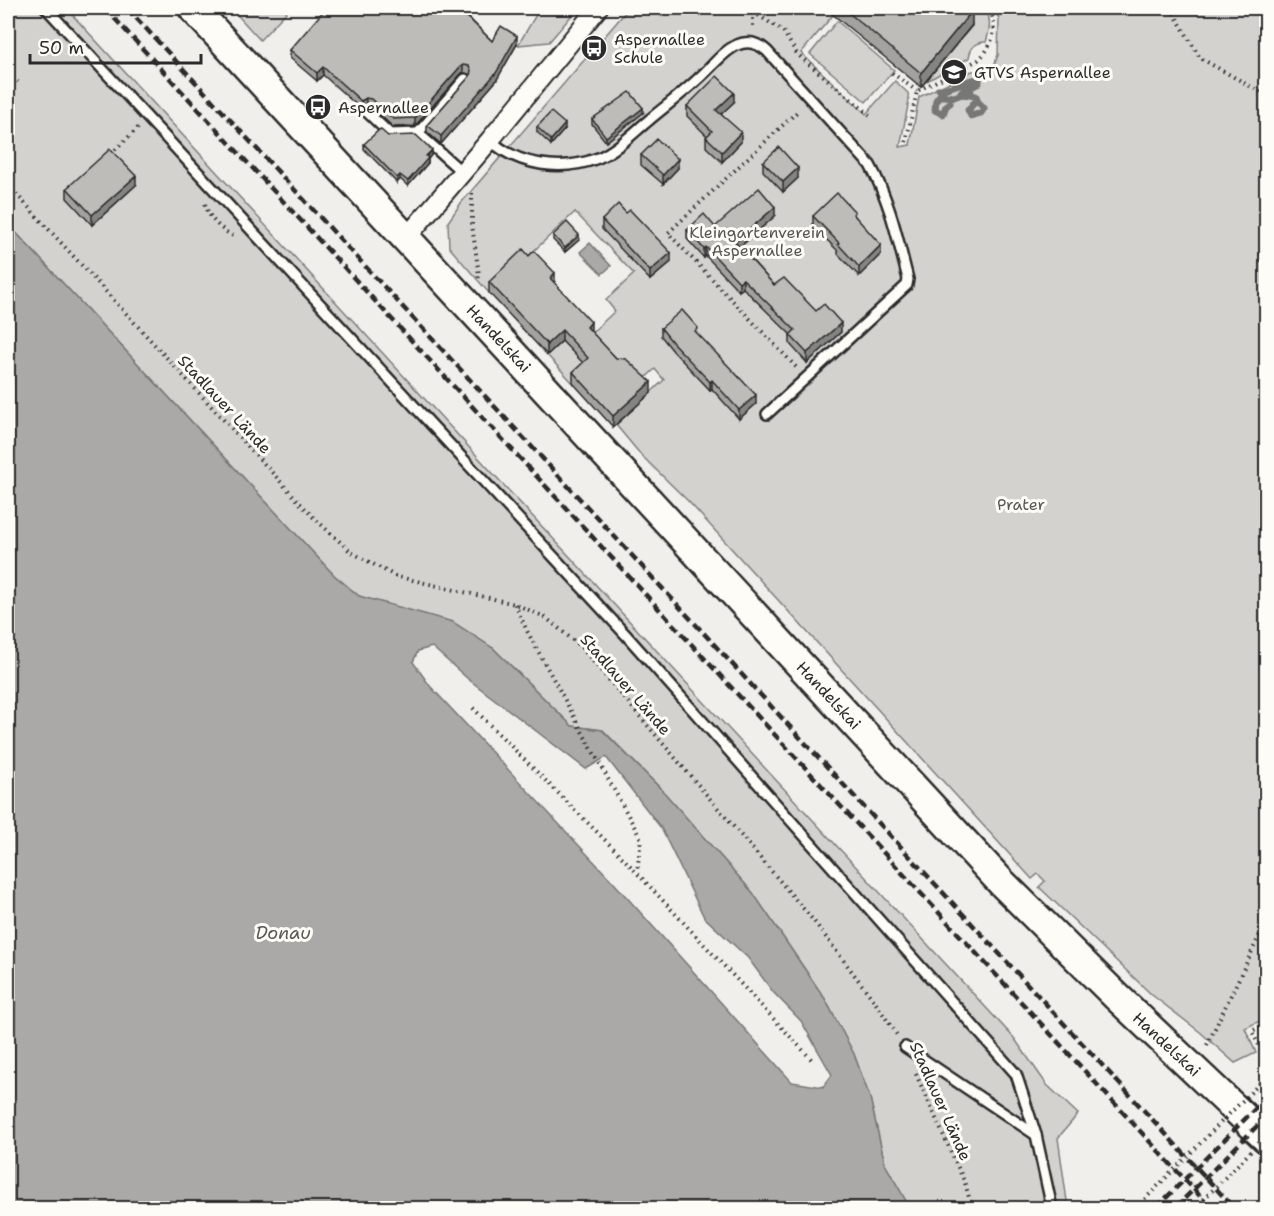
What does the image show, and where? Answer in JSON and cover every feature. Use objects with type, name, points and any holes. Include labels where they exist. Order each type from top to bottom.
[{"type":"main road","name":"Handelskai","points":[[193,8],[1001,882],[1116,996],[1266,1137]]},
{"type":"street","points":[[406,238],[467,178],[490,140],[598,8]]},
{"type":"lane","points":[[46,8],[627,635],[1016,1074],[1036,1135],[1052,1209]]},
{"type":"lane","points":[[490,140],[502,151],[522,160],[539,164],[577,164],[597,158],[628,138],[697,81],[731,48],[739,44],[753,43],[762,46],[870,165],[891,211],[908,279],[907,285],[766,414]]},
{"type":"lane","points":[[418,133],[465,79]]},
{"type":"lane","points":[[367,112],[390,134],[418,133],[467,178]]},
{"type":"lane","points":[[905,1047],[1036,1135]]},
{"type":"path","points":[[749,8],[783,31],[797,54],[870,115]]},
{"type":"path","points":[[917,91],[978,60],[985,54],[993,33],[993,17],[989,8]]},
{"type":"path","points":[[1171,8],[1200,58],[1266,95]]},
{"type":"path","points":[[753,12],[753,43]]},
{"type":"path","points":[[892,73],[917,91]]},
{"type":"path","points":[[8,74],[18,82]]},
{"type":"path","points":[[906,142],[917,91]]},
{"type":"path","points":[[806,378],[668,233],[810,99]]},
{"type":"path","points":[[107,157],[149,118]]},
{"type":"path","points":[[1266,140],[1261,260],[1266,264]]},
{"type":"path","points":[[467,178],[479,275],[477,285]]},
{"type":"path","name":"Stadlauer Lände","points":[[8,185],[312,516],[351,552],[394,576],[515,604],[545,617],[580,646],[813,920],[875,1002],[905,1047],[964,1183],[972,1209]]},
{"type":"path","points":[[515,604],[527,631],[641,839],[637,873]]},
{"type":"path","points":[[473,708],[637,873],[814,1062]]},
{"type":"path","points":[[1207,1045],[1266,922]]},
{"type":"path","points":[[1266,1024],[1252,1031],[1266,1060]]},
{"type":"path","points":[[1136,1209],[1266,1077]]},
{"type":"path","points":[[1195,1209],[1266,1137]]},
{"type":"green space","points":[[8,8],[66,8],[1014,1038],[1047,1085],[1078,1114],[1058,1138],[1068,1208],[910,1208],[885,1164],[870,1098],[854,1054],[825,999],[753,893],[661,789],[603,730],[572,726],[493,648],[359,596],[334,575],[8,224]]},
{"type":"green space","points":[[231,8],[290,8],[260,40]]},
{"type":"green space","points":[[540,8],[578,8],[549,42],[518,45]]},
{"type":"green space","name":"Prater","points":[[629,8],[824,8],[833,15],[801,53],[866,114],[895,81],[908,93],[909,100],[900,147],[910,145],[919,97],[972,71],[985,71],[995,63],[998,55],[999,19],[994,8],[1266,8],[1266,1018],[1245,1028],[1256,1053],[1235,1063],[1152,995],[1039,887],[1045,881],[1038,874],[1032,879],[689,502],[641,455],[616,425],[664,380],[655,369],[641,382],[603,356],[573,383],[547,355],[562,341],[572,351],[615,311],[606,300],[634,274],[575,212],[489,293],[449,247],[448,222],[461,203]]},
{"type":"green space","points":[[951,8],[984,8],[990,24],[986,42],[974,46],[969,58],[925,82],[972,26]]},
{"type":"green space","points":[[837,21],[894,70],[866,102],[810,54]]},
{"type":"water","name":"Donau","points":[[8,224],[334,575],[359,596],[453,622],[493,648],[572,726],[602,730],[661,789],[753,893],[825,999],[854,1054],[870,1098],[885,1164],[910,1208],[8,1208]],"holes":[[[432,647],[468,679],[586,769],[606,757],[661,828],[704,917],[748,958],[773,992],[801,1021],[832,1075],[823,1087],[792,1082],[614,883],[430,686],[413,662],[418,651]]]},
{"type":"water","points":[[590,243],[611,266],[602,274],[580,252]]},
{"type":"building","points":[[326,8],[462,8],[460,10],[492,41],[501,26],[517,36],[496,73],[441,136],[427,125],[470,76],[469,66],[460,67],[415,118],[393,119],[371,99],[366,98],[361,101],[323,67],[317,73],[290,50]]},
{"type":"building","points":[[843,8],[968,8],[972,11],[921,73]]},
{"type":"building","points":[[717,76],[734,93],[716,110],[741,132],[722,152],[706,137],[712,131],[687,106]]},
{"type":"building","points":[[630,92],[643,108],[606,137],[592,119]]},
{"type":"building","points":[[551,112],[565,124],[551,140],[537,127]]},
{"type":"building","points":[[380,129],[388,136],[416,135],[432,150],[408,181],[400,175],[397,178],[364,144]]},
{"type":"building","points":[[657,139],[678,159],[663,175],[641,155]]},
{"type":"building","points":[[779,147],[798,168],[783,182],[763,162]]},
{"type":"building","points":[[110,149],[136,176],[92,215],[67,188]]},
{"type":"building","points":[[759,188],[775,207],[735,242],[774,285],[784,278],[816,311],[824,304],[841,323],[807,353],[790,335],[795,330],[743,279],[739,282],[687,230],[704,214],[715,227]]},
{"type":"building","points":[[837,193],[881,245],[859,267],[813,216]]},
{"type":"building","points":[[618,204],[626,213],[630,210],[671,253],[650,271],[602,220]]},
{"type":"building","points":[[567,222],[579,235],[565,248],[553,235]]},
{"type":"building","points":[[523,249],[529,256],[534,251],[555,273],[550,278],[591,322],[587,327],[616,358],[626,359],[651,382],[613,416],[573,372],[588,358],[562,330],[547,344],[489,282]]},
{"type":"building","points":[[682,310],[698,328],[695,331],[756,395],[739,410],[661,328]]},
{"type":"waterway","points":[[942,89],[979,79],[979,83],[965,90],[969,94],[970,88],[969,88],[967,88],[961,92],[976,96],[984,108],[981,113],[971,116],[968,110],[978,102]]},
{"type":"waterway","points":[[939,89],[945,96],[939,96],[936,100],[935,110],[943,114],[950,103]]},
{"type":"waterway","points":[[945,96],[954,97],[962,94]]},
{"type":"railway","points":[[105,8],[1211,1208]]},
{"type":"railway","points":[[127,8],[1234,1208]]},
{"type":"railway","points":[[1156,1208],[1266,1098]]},
{"type":"railway","points":[[1175,1208],[1266,1117]]},
{"type":"place","name":"Aspernallee Schule","points":[[594,48]]},
{"type":"place","name":"GTVS Aspernallee","points":[[954,72]]},
{"type":"place","name":"Aspernallee","points":[[318,107]]},
{"type":"park label","name":"Kleingartenverein Aspernallee","points":[[757,241]]}]
